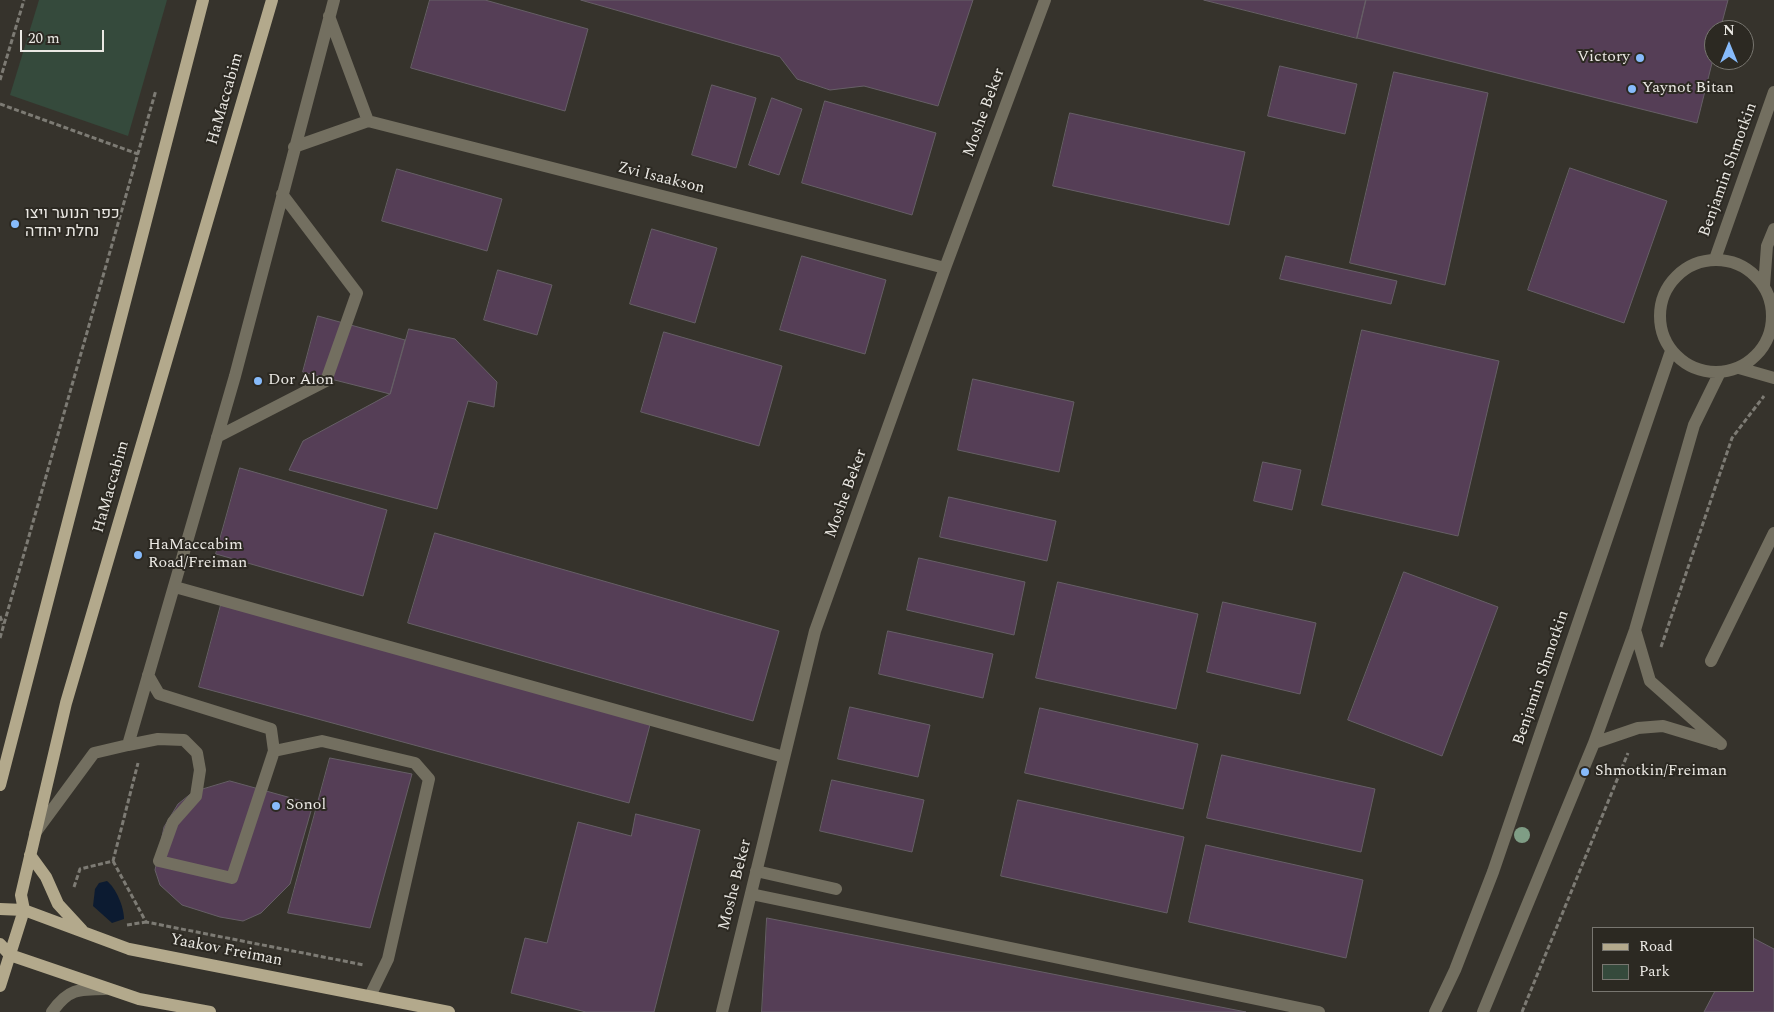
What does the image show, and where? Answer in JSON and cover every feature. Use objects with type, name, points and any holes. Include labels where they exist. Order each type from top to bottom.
[{"type":"main road","name":"HaMaccabim","points":[[0,786],[203,0]]},
{"type":"main road","name":"HaMaccabim","points":[[0,986],[24,910],[20,895],[66,703],[272,0]]},
{"type":"main road","points":[[30,855],[46,877],[55,896],[83,932]]},
{"type":"main road","name":"Yaakov Freiman","points":[[0,909],[24,910],[129,949],[449,1012]]},
{"type":"main road","points":[[0,944],[10,955],[140,999],[210,1012]]},
{"type":"street","points":[[128,744],[218,437],[334,0]]},
{"type":"street","name":"Moshe Beker","points":[[722,1012],[815,631],[945,268],[1045,0]]},
{"type":"street","points":[[294,147],[368,121],[329,16]]},
{"type":"street","name":"Benjamin Shmotkin","points":[[1714,259],[1774,92]]},
{"type":"street","name":"Zvi Isaakson","points":[[368,121],[945,268]]},
{"type":"street","points":[[218,437],[326,381],[357,293],[282,194]]},
{"type":"street","points":[[1764,286],[1767,246],[1774,229]]},
{"type":"street","points":[[1714,259],[1734,262],[1751,271],[1764,286],[1773,305],[1772,323],[1767,342],[1755,357],[1739,368],[1720,372],[1701,371],[1684,363],[1671,351],[1662,336],[1659,318],[1661,300],[1669,284],[1681,271],[1697,262],[1714,259]]},
{"type":"street","name":"Benjamin Shmotkin","points":[[1435,1012],[1455,970],[1493,872],[1671,351]]},
{"type":"street","points":[[1739,368],[1774,378]]},
{"type":"street","points":[[1483,1012],[1594,743],[1635,630],[1694,425],[1720,372]]},
{"type":"street","points":[[1711,661],[1774,533]]},
{"type":"street","points":[[174,587],[784,756]]},
{"type":"street","points":[[1594,743],[1638,728],[1662,726],[1721,744],[1650,681],[1635,630]]},
{"type":"street","points":[[35,833],[94,753],[158,738],[184,740],[197,753],[200,770],[196,796],[173,822],[159,860],[232,878],[274,751],[271,729],[159,694],[148,675]]},
{"type":"street","points":[[274,751],[322,741],[415,763],[429,779],[388,958],[370,996]]},
{"type":"street","points":[[756,871],[836,889]]},
{"type":"street","points":[[750,894],[1319,1012]]},
{"type":"street","points":[[52,1012],[61,1000],[80,988],[111,989]]},
{"type":"path","points":[[0,80],[24,0]]},
{"type":"path","points":[[0,638],[157,86]]},
{"type":"path","points":[[0,104],[138,154]]},
{"type":"path","points":[[0,616],[4,626]]},
{"type":"path","points":[[143,742],[113,861],[146,922],[383,969]]},
{"type":"path","points":[[55,896],[73,889],[80,869],[113,861]]},
{"type":"green space","points":[[39,0],[167,0],[128,136],[10,95]]},
{"type":"water","points":[[107,881],[116,893],[124,914],[124,919],[112,923],[93,906],[95,889],[99,883]]},
{"type":"building","points":[[430,0],[485,0],[588,29],[565,111],[411,68]]},
{"type":"building","points":[[581,0],[973,0],[938,106],[864,86],[830,90],[797,79],[780,57]]},
{"type":"building","points":[[1204,0],[1366,0],[1357,38]]},
{"type":"building","name":"Yaynot Bitan","points":[[1366,0],[1728,0],[1723,20],[1704,20],[1704,70],[1710,70],[1697,123],[1357,38]]},
{"type":"building","points":[[1280,66],[1357,84],[1345,134],[1268,116]]},
{"type":"building","points":[[1394,72],[1488,93],[1445,285],[1350,263]]},
{"type":"building","points":[[712,85],[756,98],[736,168],[692,155]]},
{"type":"building","points":[[772,98],[802,109],[779,175],[749,165]]},
{"type":"building","points":[[825,101],[936,133],[912,215],[802,183]]},
{"type":"building","points":[[1070,113],[1245,152],[1229,225],[1053,186]]},
{"type":"building","points":[[1570,168],[1667,201],[1624,323],[1528,290]]},
{"type":"building","points":[[397,169],[502,199],[487,251],[382,221]]},
{"type":"building","points":[[652,229],[717,248],[695,323],[630,304]]},
{"type":"building","points":[[802,256],[886,280],[865,354],[780,330]]},
{"type":"building","points":[[1286,256],[1397,281],[1391,304],[1280,279]]},
{"type":"building","points":[[498,270],[552,285],[537,335],[484,320]]},
{"type":"building","points":[[318,316],[405,340],[390,394],[303,372]]},
{"type":"building","points":[[409,329],[455,339],[497,382],[494,407],[468,401],[437,509],[289,470],[303,441],[390,394]]},
{"type":"building","points":[[1362,330],[1499,361],[1458,536],[1322,505]]},
{"type":"building","points":[[664,332],[782,366],[759,446],[641,412]]},
{"type":"building","points":[[973,379],[1074,402],[1059,472],[958,450]]},
{"type":"building","points":[[1263,462],[1301,470],[1292,510],[1254,501]]},
{"type":"building","points":[[240,468],[387,510],[363,596],[216,554]]},
{"type":"building","points":[[949,497],[1056,521],[1047,561],[940,537]]},
{"type":"building","points":[[435,533],[779,631],[753,721],[408,623]]},
{"type":"building","points":[[919,558],[1025,582],[1014,635],[907,610]]},
{"type":"building","points":[[1404,572],[1498,607],[1442,756],[1348,720]]},
{"type":"building","points":[[1058,582],[1198,614],[1176,709],[1036,678]]},
{"type":"building","points":[[1223,602],[1316,623],[1300,694],[1207,672]]},
{"type":"building","points":[[221,605],[651,721],[629,803],[199,687]]},
{"type":"building","points":[[888,631],[993,654],[983,698],[879,674]]},
{"type":"building","points":[[850,707],[930,725],[918,777],[838,759]]},
{"type":"building","points":[[1040,708],[1198,744],[1183,809],[1025,773]]},
{"type":"building","points":[[1222,755],[1375,789],[1361,852],[1207,818]]},
{"type":"building","points":[[330,758],[412,774],[370,928],[288,913]]},
{"type":"building","points":[[832,780],[924,800],[912,852],[820,831]]},
{"type":"building","points":[[230,781],[313,804],[290,884],[261,913],[243,921],[220,917],[182,905],[160,885],[155,870],[164,827],[178,804],[193,792]]},
{"type":"building","points":[[1018,800],[1184,837],[1167,913],[1001,876]]},
{"type":"building","points":[[636,814],[700,830],[654,1012],[586,1012],[511,993],[525,938],[547,943],[578,822],[631,836]]},
{"type":"building","points":[[1206,845],[1363,880],[1346,958],[1189,922]]},
{"type":"building","points":[[767,918],[1246,1012],[762,1012]]},
{"type":"building","points":[[1754,939],[1774,949],[1774,1012],[1704,1012],[1714,992],[1754,992]]},
{"type":"place","name":"Victory","points":[[1640,58]]},
{"type":"place","name":"Yaynot Bitan","points":[[1632,89]]},
{"type":"place","name":"כפר הנוער ויצו נחלת יהודה","points":[[15,224]]},
{"type":"place","name":"Dor Alon","points":[[258,381]]},
{"type":"place","name":"HaMaccabim Road/Freiman","points":[[138,555]]},
{"type":"place","name":"Shmotkin/Freiman","points":[[1585,772]]},
{"type":"place","name":"Sonol","points":[[276,806]]}]
